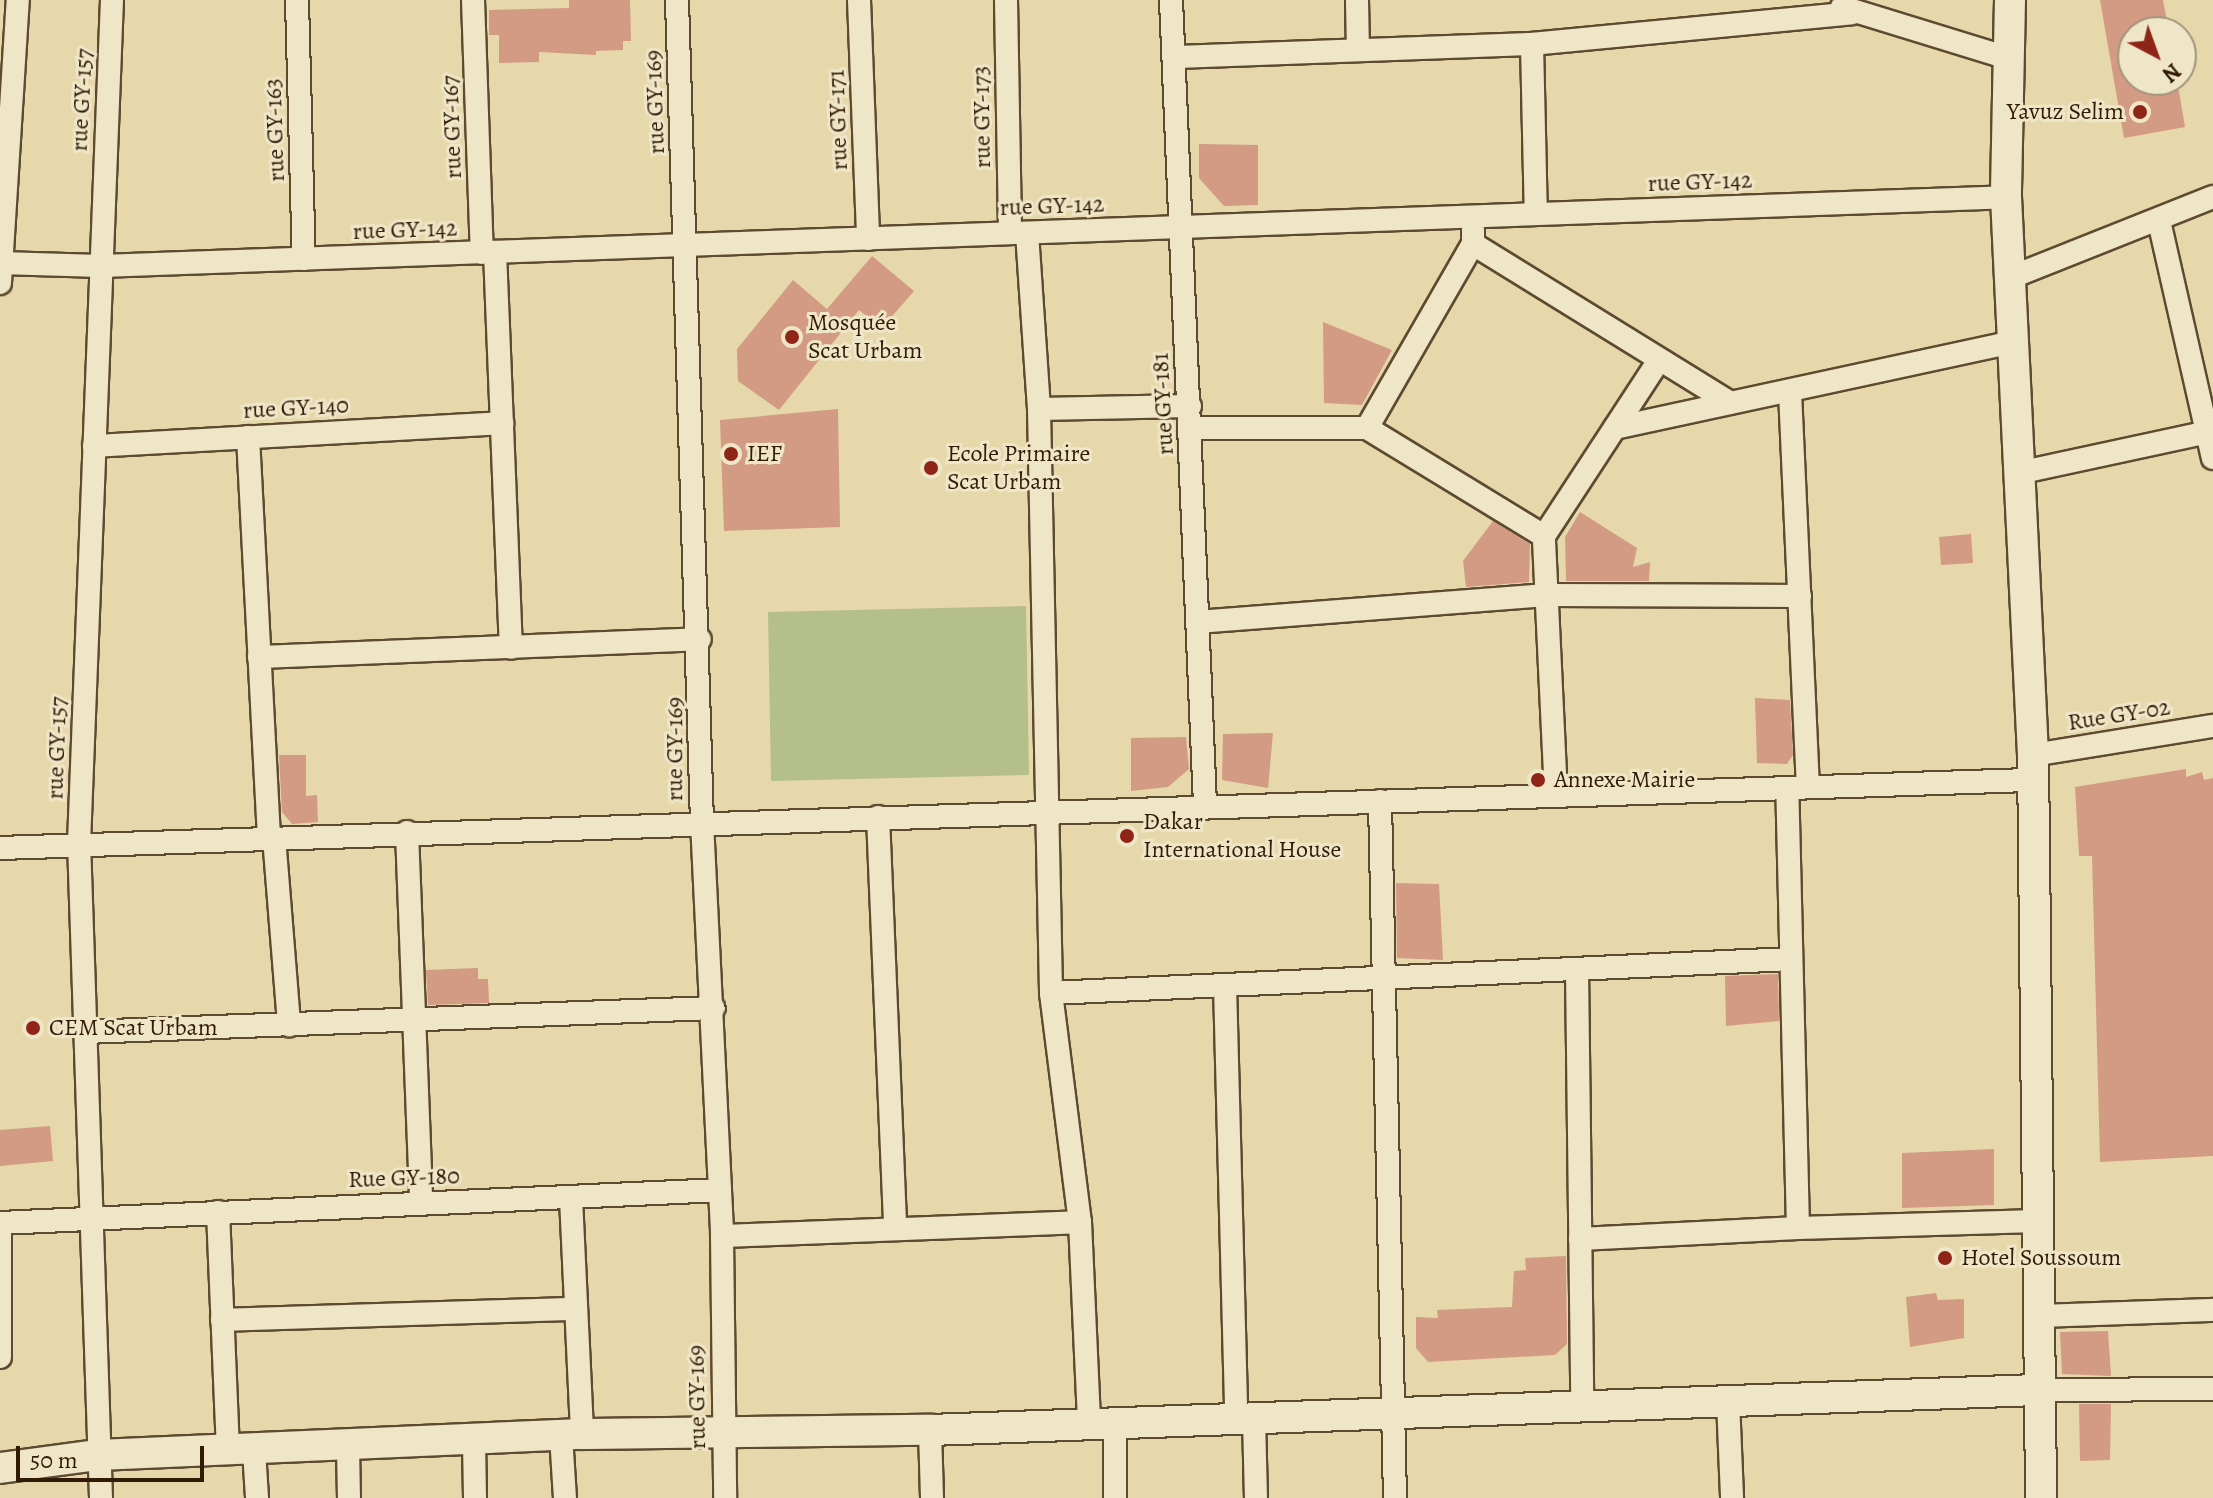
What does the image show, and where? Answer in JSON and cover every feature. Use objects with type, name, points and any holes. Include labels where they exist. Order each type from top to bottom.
[{"type":"street","points":[[0,269],[18,0]]},
{"type":"street","name":"rue GY-157","points":[[101,1498],[79,843],[112,0]]},
{"type":"street","name":"rue GY-163","points":[[297,0],[304,259]]},
{"type":"street","name":"rue GY-167","points":[[473,0],[502,423],[511,648]]},
{"type":"street","name":"rue GY-169","points":[[677,0],[700,639],[702,822],[714,1008],[722,1236],[725,1498]]},
{"type":"street","name":"rue GY-171","points":[[859,0],[868,239]]},
{"type":"street","name":"rue GY-173","points":[[1006,0],[1018,233],[1039,409],[1044,812],[1051,993],[1102,1423],[1115,1498]]},
{"type":"street","name":"rue GY-181","points":[[1171,0],[1205,806]]},
{"type":"street","points":[[1357,0],[1358,50]]},
{"type":"street","points":[[1831,0],[1852,13],[2011,59]]},
{"type":"street","points":[[2010,0],[2006,197],[2023,472],[2033,767],[2037,1390],[2041,1498]]},
{"type":"street","points":[[1174,57],[1532,44],[1852,13]]},
{"type":"street","points":[[1532,44],[1536,214]]},
{"type":"street","name":"rue GY-142","points":[[0,269],[2006,197]]},
{"type":"street","points":[[2012,277],[2213,197]]},
{"type":"street","points":[[1367,428],[1473,244],[1472,217]]},
{"type":"street","points":[[2159,221],[2210,432],[2213,458]]},
{"type":"street","points":[[1473,244],[1730,403]]},
{"type":"street","points":[[1615,428],[2014,342]]},
{"type":"street","points":[[1556,795],[1544,536],[1659,360]]},
{"type":"street","points":[[1790,392],[1800,596],[1791,959],[1798,1228]]},
{"type":"street","points":[[1039,409],[1367,428],[1544,536]]},
{"type":"street","name":"rue GY-140","points":[[94,446],[502,423]]},
{"type":"street","points":[[2023,472],[2210,432]]},
{"type":"street","points":[[248,437],[259,657],[289,1025]]},
{"type":"street","points":[[1197,622],[1547,595],[1800,596]]},
{"type":"street","points":[[259,657],[700,639]]},
{"type":"street","name":"Rue GY-02","points":[[0,848],[1797,787],[2033,767],[2213,726]]},
{"type":"street","points":[[1380,801],[1395,1498]]},
{"type":"street","points":[[878,817],[895,1229]]},
{"type":"street","points":[[407,832],[421,1203]]},
{"type":"street","points":[[1051,993],[1791,959]]},
{"type":"street","points":[[1577,969],[1582,1406]]},
{"type":"street","points":[[1225,985],[1245,1418],[1256,1498]]},
{"type":"street","points":[[85,1032],[714,1008]]},
{"type":"street","name":"Rue GY-180","points":[[0,1223],[720,1190]]},
{"type":"street","points":[[565,1498],[571,1435],[574,1309],[571,1198]]},
{"type":"street","points":[[218,1212],[222,1320],[241,1450],[257,1498]]},
{"type":"street","points":[[1580,1239],[1798,1228],[2037,1221]]},
{"type":"street","points":[[722,1236],[1080,1222]]},
{"type":"street","points":[[0,1223],[0,1357]]},
{"type":"street","points":[[222,1320],[574,1309]]},
{"type":"street","points":[[2037,1316],[2213,1310]]},
{"type":"street","points":[[0,1468],[98,1455],[348,1447],[571,1435],[930,1430],[2037,1390],[2213,1389]]},
{"type":"street","points":[[1728,1401],[1732,1498]]},
{"type":"street","points":[[930,1430],[932,1498]]},
{"type":"street","points":[[474,1440],[475,1498]]},
{"type":"street","points":[[348,1447],[349,1498]]},
{"type":"green space","points":[[1026,606],[1029,775],[771,781],[768,612]]},
{"type":"building","points":[[569,0],[630,0],[631,41],[623,41],[623,50],[596,51],[596,55],[539,52],[539,62],[499,63],[499,35],[489,35],[489,10],[569,8]]},
{"type":"building","points":[[2100,0],[2163,0],[2166,16],[2117,16],[2117,96],[2180,96],[2185,127],[2124,138]]},
{"type":"building","points":[[1199,144],[1258,145],[1258,205],[1224,206],[1199,178]]},
{"type":"building","name":"Mosquée Scat Urbam","points":[[872,256],[914,291],[882,328],[859,310],[779,410],[738,381],[737,349],[793,280],[827,309]]},
{"type":"building","points":[[1323,322],[1392,350],[1362,405],[1324,403]]},
{"type":"building","points":[[838,409],[840,527],[724,531],[720,420]]},
{"type":"building","points":[[1580,512],[1637,548],[1633,567],[1650,562],[1649,581],[1566,581],[1565,537]]},
{"type":"building","points":[[1493,521],[1530,544],[1529,582],[1466,587],[1463,561]]},
{"type":"building","points":[[1971,534],[1973,563],[1941,565],[1939,537]]},
{"type":"building","points":[[1755,698],[1790,700],[1793,755],[1787,764],[1757,763]]},
{"type":"building","points":[[1273,733],[1268,788],[1222,780],[1223,734]]},
{"type":"building","points":[[1186,737],[1189,769],[1168,787],[1131,791],[1131,738]]},
{"type":"building","points":[[279,755],[306,755],[306,796],[317,795],[318,822],[292,824],[282,812]]},
{"type":"building","points":[[2186,769],[2186,777],[2202,772],[2204,780],[2213,778],[2213,1156],[2100,1162],[2092,856],[2079,856],[2075,787]]},
{"type":"building","points":[[1396,883],[1439,884],[1443,960],[1397,958]]},
{"type":"building","points":[[478,968],[478,979],[488,979],[489,1003],[428,1005],[426,970]]},
{"type":"building","points":[[1778,974],[1779,1021],[1726,1026],[1725,976]]},
{"type":"building","points":[[50,1126],[53,1161],[0,1166],[0,1130]]},
{"type":"building","points":[[1994,1149],[1994,1205],[1902,1208],[1902,1153]]},
{"type":"building","points":[[1566,1256],[1567,1344],[1555,1355],[1428,1362],[1416,1348],[1416,1317],[1438,1318],[1437,1310],[1512,1307],[1514,1271],[1526,1270],[1525,1258]]},
{"type":"building","points":[[1936,1293],[1938,1300],[1964,1299],[1964,1338],[1910,1347],[1906,1297]]},
{"type":"building","points":[[2108,1331],[2111,1376],[2062,1374],[2060,1332]]},
{"type":"building","points":[[2079,1404],[2111,1404],[2110,1460],[2080,1461]]},
{"type":"place","name":"Yavuz Selim","points":[[2140,112]]},
{"type":"place","name":"Mosquée Scat Urbam","points":[[792,337]]},
{"type":"place","name":"IEF","points":[[731,454]]},
{"type":"place","name":"Ecole Primaire Scat Urbam","points":[[931,468]]},
{"type":"place","name":"Annexe Mairie","points":[[1538,780]]},
{"type":"place","name":"Dakar International House","points":[[1127,836]]},
{"type":"place","name":"CEM Scat Urbam","points":[[33,1028]]},
{"type":"place","name":"Hotel Soussoum","points":[[1945,1258]]}]
